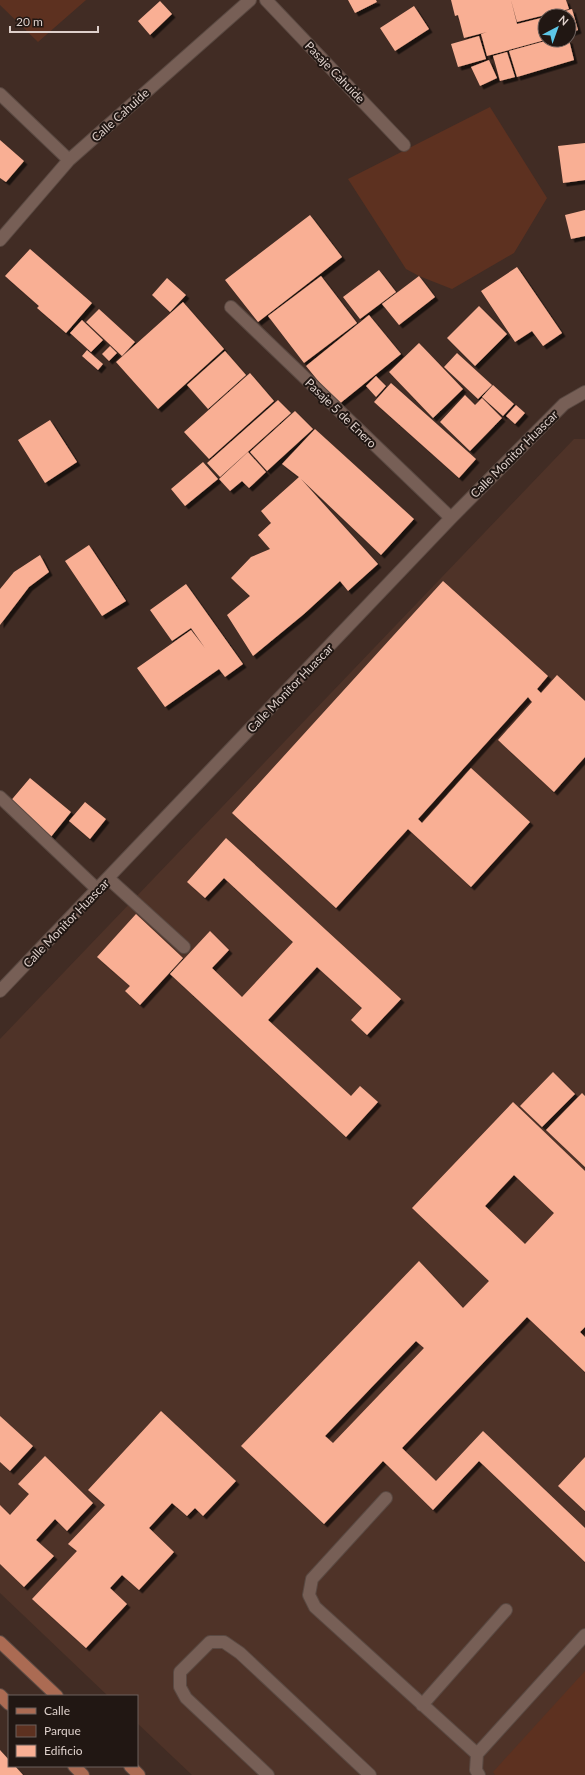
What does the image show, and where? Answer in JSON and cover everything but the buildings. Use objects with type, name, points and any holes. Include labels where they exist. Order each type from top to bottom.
[{"type":"main road","points":[[2,1647],[56,1695]]},
{"type":"main road","points":[[0,1695],[8,1703]]},
{"type":"main road","points":[[75,1767],[83,1775]]},
{"type":"main road","points":[[131,1767],[139,1775]]},
{"type":"street","name":"Calle Cahuide","points":[[0,240],[69,160],[250,0]]},
{"type":"street","name":"Pasaje Cahuide","points":[[266,0],[404,145]]},
{"type":"street","points":[[0,94],[69,160]]},
{"type":"street","name":"Pasaje 5 de Enero","points":[[231,307],[451,518]]},
{"type":"street","name":"Calle Monitor Huascar","points":[[0,991],[98,890],[451,518],[564,404],[585,392]]},
{"type":"street","points":[[0,797],[98,890]]},
{"type":"street","points":[[108,879],[184,946]]},
{"type":"street","points":[[386,1498],[312,1579],[309,1596],[315,1607],[477,1754]]},
{"type":"street","points":[[422,1705],[506,1610]]},
{"type":"street","points":[[479,1775],[476,1770],[477,1754],[585,1635]]},
{"type":"street","points":[[268,1775],[186,1698],[180,1686],[180,1672],[210,1642],[224,1642],[240,1653],[370,1775]]},
{"type":"shaded area","points":[[574,439],[585,439],[585,1775],[192,1775],[138,1724],[138,1695],[107,1695],[0,1593],[0,1039]]},
{"type":"green space","points":[[0,0],[86,0],[38,42],[0,5]]},
{"type":"green space","points":[[490,107],[547,198],[514,253],[452,289],[419,276],[406,269],[348,179]]},
{"type":"green space","points":[[585,1671],[585,1775],[495,1775],[493,1772]]}]
